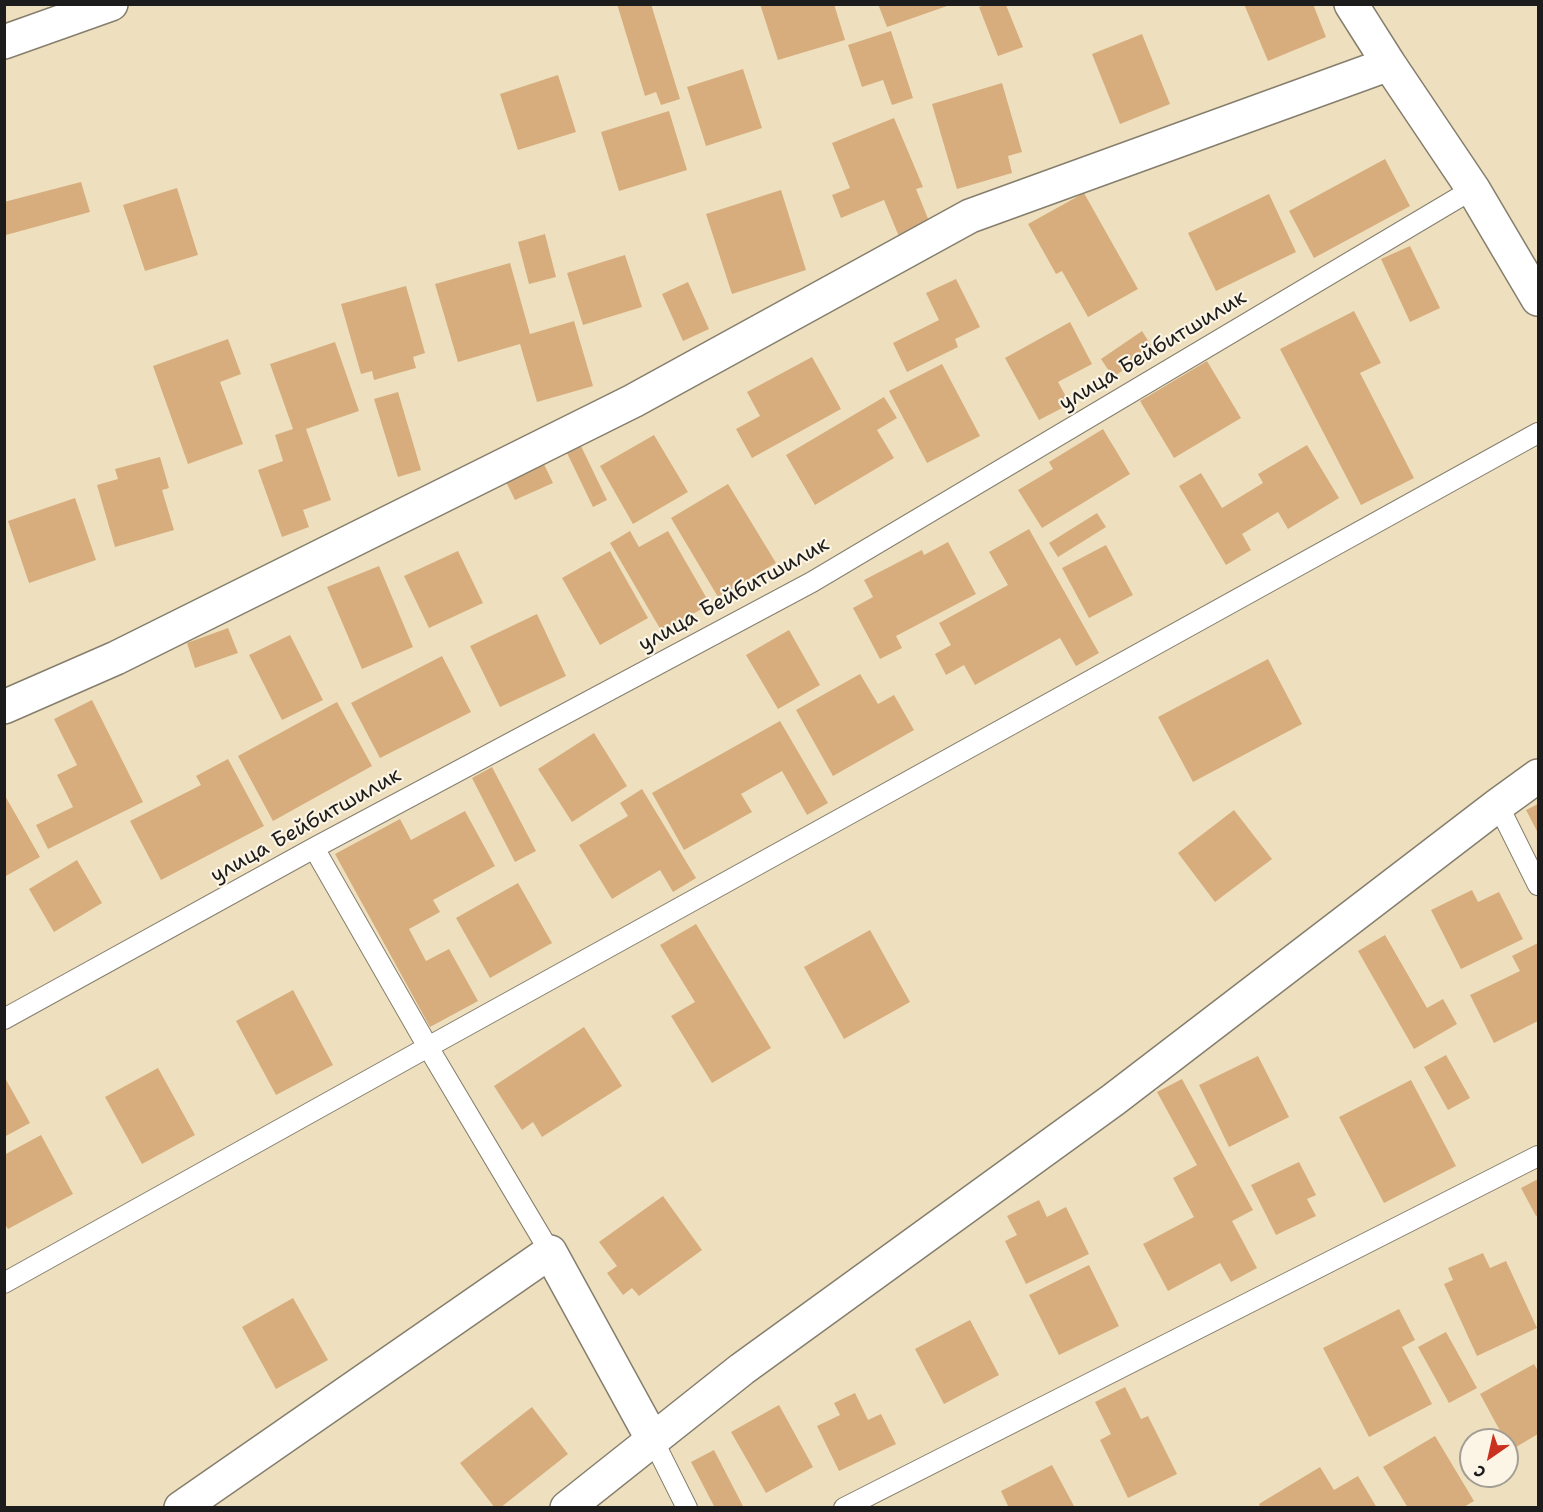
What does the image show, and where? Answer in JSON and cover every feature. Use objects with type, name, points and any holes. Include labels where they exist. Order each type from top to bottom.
[{"type":"street","points":[[4,42],[111,4]]},
{"type":"street","points":[[1351,4],[1473,189],[1539,299]]},
{"type":"street","points":[[4,707],[116,658],[622,406],[970,216],[1389,64]]},
{"type":"street","points":[[567,1508],[742,1369],[1113,1100],[1539,776]]},
{"type":"street","points":[[181,1508],[550,1252],[653,1440]]},
{"type":"lane","name":"улица Бейбитшилик","points":[[4,1019],[314,849],[812,582],[1473,189]]},
{"type":"lane","points":[[4,1284],[1539,433]]},
{"type":"lane","points":[[1498,805],[1539,885]]},
{"type":"lane","points":[[314,849],[550,1252]]},
{"type":"lane","points":[[844,1508],[1539,1156]]},
{"type":"lane","points":[[653,1440],[687,1508]]},
{"type":"building","points":[[617,4],[651,4],[680,99],[661,105],[656,92],[645,96]]},
{"type":"building","points":[[760,4],[834,4],[845,40],[778,60]]},
{"type":"building","points":[[878,4],[949,4],[950,5],[887,27]]},
{"type":"building","points":[[1244,4],[1313,4],[1326,37],[1268,61]]},
{"type":"building","points":[[1006,5],[1023,47],[998,56],[979,7]]},
{"type":"building","points":[[891,31],[913,98],[892,105],[883,80],[862,87],[848,45]]},
{"type":"building","points":[[1142,34],[1170,104],[1120,124],[1092,54]]},
{"type":"building","points":[[743,69],[762,128],[706,146],[687,87]]},
{"type":"building","points":[[558,75],[576,132],[518,150],[500,94]]},
{"type":"building","points":[[1002,83],[1022,152],[1008,156],[1012,173],[957,189],[932,104]]},
{"type":"building","points":[[669,111],[687,170],[619,191],[601,132]]},
{"type":"building","points":[[894,118],[923,187],[916,189],[931,226],[900,239],[884,200],[841,218],[832,195],[850,188],[832,143]]},
{"type":"building","points":[[1385,159],[1410,206],[1314,258],[1289,211]]},
{"type":"building","points":[[81,182],[90,212],[6,235],[4,202]]},
{"type":"building","points":[[177,188],[198,255],[145,271],[123,205]]},
{"type":"building","points":[[781,190],[806,270],[732,294],[706,214]]},
{"type":"building","points":[[1084,193],[1138,289],[1088,317],[1062,271],[1056,274],[1028,224]]},
{"type":"building","points":[[1269,194],[1296,252],[1216,291],[1188,233]]},
{"type":"building","points":[[545,234],[556,277],[529,284],[518,242]]},
{"type":"building","points":[[1410,246],[1440,308],[1410,322],[1381,259]]},
{"type":"building","points":[[625,255],[642,307],[583,325],[567,273]]},
{"type":"building","points":[[510,263],[530,334],[574,321],[593,386],[537,402],[520,344],[458,362],[435,284]]},
{"type":"building","points":[[956,279],[980,327],[955,339],[958,347],[907,372],[893,343],[939,320],[926,293]]},
{"type":"building","points":[[688,282],[709,329],[683,341],[662,294]]},
{"type":"building","points":[[406,286],[425,353],[413,357],[416,368],[374,380],[372,371],[361,374],[341,304]]},
{"type":"building","points":[[1354,311],[1381,363],[1360,373],[1414,478],[1361,505],[1280,349]]},
{"type":"building","points":[[1070,322],[1092,364],[1058,382],[1070,404],[1039,420],[1005,358]]},
{"type":"building","points":[[1142,331],[1154,350],[1113,377],[1101,359]]},
{"type":"building","points":[[228,339],[241,374],[220,382],[243,444],[188,464],[153,366]]},
{"type":"building","points":[[335,342],[359,411],[306,429],[331,500],[303,510],[309,527],[282,537],[258,470],[283,461],[275,435],[293,429],[270,364]]},
{"type":"building","points":[[812,357],[841,409],[752,458],[736,429],[760,416],[747,392]]},
{"type":"building","points":[[1207,361],[1241,418],[1174,458],[1140,401]]},
{"type":"building","points":[[942,364],[980,436],[927,463],[889,391]]},
{"type":"building","points":[[398,392],[421,470],[398,477],[374,399]]},
{"type":"building","points":[[884,397],[897,418],[877,430],[894,458],[815,505],[786,455]]},
{"type":"building","points":[[1103,429],[1130,474],[1042,528],[1018,490],[1053,469],[1049,462]]},
{"type":"building","points":[[654,435],[688,492],[633,524],[600,466]]},
{"type":"building","points":[[580,444],[607,500],[593,507],[566,451]]},
{"type":"building","points":[[1307,445],[1339,498],[1288,529],[1278,512],[1242,534],[1251,550],[1226,565],[1179,486],[1201,473],[1222,508],[1263,483],[1258,474]]},
{"type":"building","points":[[160,457],[169,488],[162,490],[174,530],[115,547],[97,485],[118,479],[115,469]]},
{"type":"building","points":[[543,462],[553,483],[515,500],[505,480]]},
{"type":"building","points":[[728,484],[776,563],[718,597],[671,518]]},
{"type":"building","points":[[75,498],[96,560],[29,583],[8,521]]},
{"type":"building","points":[[1097,513],[1106,527],[1058,557],[1049,543]]},
{"type":"building","points":[[1029,529],[1099,653],[1076,666],[1060,638],[975,685],[964,665],[946,675],[935,654],[951,645],[939,623],[1008,585],[989,552]]},
{"type":"building","points":[[630,531],[639,547],[668,531],[710,604],[662,632],[610,543]]},
{"type":"building","points":[[948,542],[976,594],[896,636],[902,648],[880,659],[853,608],[873,597],[864,580],[922,550],[924,555]]},
{"type":"building","points":[[1106,545],[1133,595],[1089,618],[1062,568]]},
{"type":"building","points":[[458,551],[483,603],[429,628],[404,576]]},
{"type":"building","points":[[610,551],[648,618],[600,645],[562,578]]},
{"type":"building","points":[[379,566],[413,647],[362,669],[327,587]]},
{"type":"building","points":[[537,614],[566,676],[500,707],[470,646]]},
{"type":"building","points":[[228,628],[238,653],[195,668],[187,643]]},
{"type":"building","points":[[789,630],[820,685],[778,709],[746,655]]},
{"type":"building","points":[[290,635],[323,700],[282,720],[249,655]]},
{"type":"building","points":[[442,656],[471,712],[380,758],[351,703]]},
{"type":"building","points":[[1268,659],[1302,724],[1193,782],[1158,717]]},
{"type":"building","points":[[860,674],[878,704],[894,695],[914,730],[833,776],[796,710]]},
{"type":"building","points":[[92,700],[143,802],[48,849],[36,825],[73,807],[57,775],[77,765],[54,719]]},
{"type":"building","points":[[337,702],[372,766],[273,821],[238,756]]},
{"type":"building","points":[[780,721],[828,803],[807,815],[782,771],[741,794],[752,812],[684,850],[652,793]]},
{"type":"building","points":[[594,733],[627,786],[572,822],[538,769]]},
{"type":"building","points":[[228,759],[264,826],[161,880],[130,821],[201,785],[196,776]]},
{"type":"building","points":[[492,767],[536,851],[515,862],[472,778]]},
{"type":"building","points":[[642,789],[696,878],[673,892],[660,870],[612,899],[579,845],[628,816],[620,803]]},
{"type":"building","points":[[4,794],[40,857],[4,877]]},
{"type":"building","points":[[1538,804],[1538,833],[1526,810]]},
{"type":"building","points":[[1234,810],[1272,859],[1215,902],[1178,853]]},
{"type":"building","points":[[465,811],[495,866],[433,900],[440,912],[409,929],[426,961],[449,949],[478,1001],[430,1027],[335,854],[400,819],[411,840]]},
{"type":"building","points":[[77,860],[102,903],[54,932],[29,889]]},
{"type":"building","points":[[518,883],[552,943],[490,978],[456,918]]},
{"type":"building","points":[[1472,890],[1478,902],[1499,892],[1523,939],[1461,969],[1431,910]]},
{"type":"building","points":[[696,924],[771,1048],[712,1083],[671,1016],[695,1002],[660,945]]},
{"type":"building","points":[[870,930],[910,1002],[844,1039],[804,967]]},
{"type":"building","points":[[1385,935],[1427,1008],[1443,999],[1457,1024],[1414,1049],[1358,951]]},
{"type":"building","points":[[1538,943],[1538,1021],[1494,1043],[1470,995],[1520,971],[1512,956]]},
{"type":"building","points":[[293,990],[333,1065],[276,1095],[236,1021]]},
{"type":"building","points":[[584,1027],[622,1086],[542,1137],[533,1122],[522,1130],[494,1086]]},
{"type":"building","points":[[1446,1055],[1470,1098],[1448,1110],[1424,1067]]},
{"type":"building","points":[[1258,1056],[1289,1117],[1229,1147],[1199,1085]]},
{"type":"building","points":[[158,1068],[195,1135],[142,1164],[105,1097]]},
{"type":"building","points":[[4,1076],[30,1123],[4,1137]]},
{"type":"building","points":[[1182,1079],[1253,1210],[1232,1221],[1257,1268],[1231,1282],[1220,1263],[1168,1291],[1143,1244],[1194,1217],[1173,1178],[1197,1165],[1157,1092]]},
{"type":"building","points":[[1411,1080],[1456,1166],[1384,1203],[1339,1117]]},
{"type":"building","points":[[41,1135],[73,1194],[8,1229],[4,1223],[4,1155]]},
{"type":"building","points":[[1299,1162],[1316,1195],[1307,1199],[1316,1216],[1276,1235],[1251,1185]]},
{"type":"building","points":[[1538,1179],[1538,1215],[1536,1216],[1521,1188]]},
{"type":"building","points":[[663,1196],[702,1250],[639,1296],[632,1288],[623,1295],[607,1273],[617,1266],[599,1242]]},
{"type":"building","points":[[1039,1200],[1047,1217],[1066,1207],[1089,1254],[1026,1284],[1005,1241],[1017,1235],[1007,1216]]},
{"type":"building","points":[[1483,1253],[1490,1268],[1506,1261],[1537,1328],[1477,1356],[1444,1284],[1453,1280],[1448,1268]]},
{"type":"building","points":[[1089,1265],[1119,1326],[1059,1355],[1029,1295]]},
{"type":"building","points":[[293,1298],[328,1360],[276,1389],[242,1327]]},
{"type":"building","points":[[1399,1309],[1415,1340],[1402,1347],[1432,1404],[1369,1437],[1323,1348]]},
{"type":"building","points":[[970,1320],[999,1375],[944,1404],[915,1349]]},
{"type":"building","points":[[1446,1332],[1477,1388],[1449,1403],[1418,1347]]},
{"type":"building","points":[[1534,1364],[1538,1371],[1538,1434],[1519,1445],[1519,1428],[1498,1428],[1480,1394]]},
{"type":"building","points":[[1125,1387],[1141,1419],[1148,1416],[1177,1474],[1128,1498],[1100,1440],[1111,1434],[1095,1402]]},
{"type":"building","points":[[855,1393],[868,1420],[881,1414],[896,1444],[839,1471],[817,1426],[840,1415],[834,1403]]},
{"type":"building","points":[[779,1405],[813,1467],[766,1493],[731,1432]]},
{"type":"building","points":[[532,1407],[568,1454],[500,1508],[495,1508],[460,1463]]},
{"type":"building","points":[[1435,1436],[1459,1476],[1459,1488],[1466,1488],[1474,1501],[1462,1508],[1408,1508],[1383,1467]]},
{"type":"building","points":[[714,1450],[744,1508],[715,1508],[691,1462]]},
{"type":"building","points":[[1052,1465],[1075,1508],[1009,1508],[1001,1491]]},
{"type":"building","points":[[1320,1467],[1334,1490],[1358,1476],[1377,1508],[1261,1508],[1259,1504]]}]
